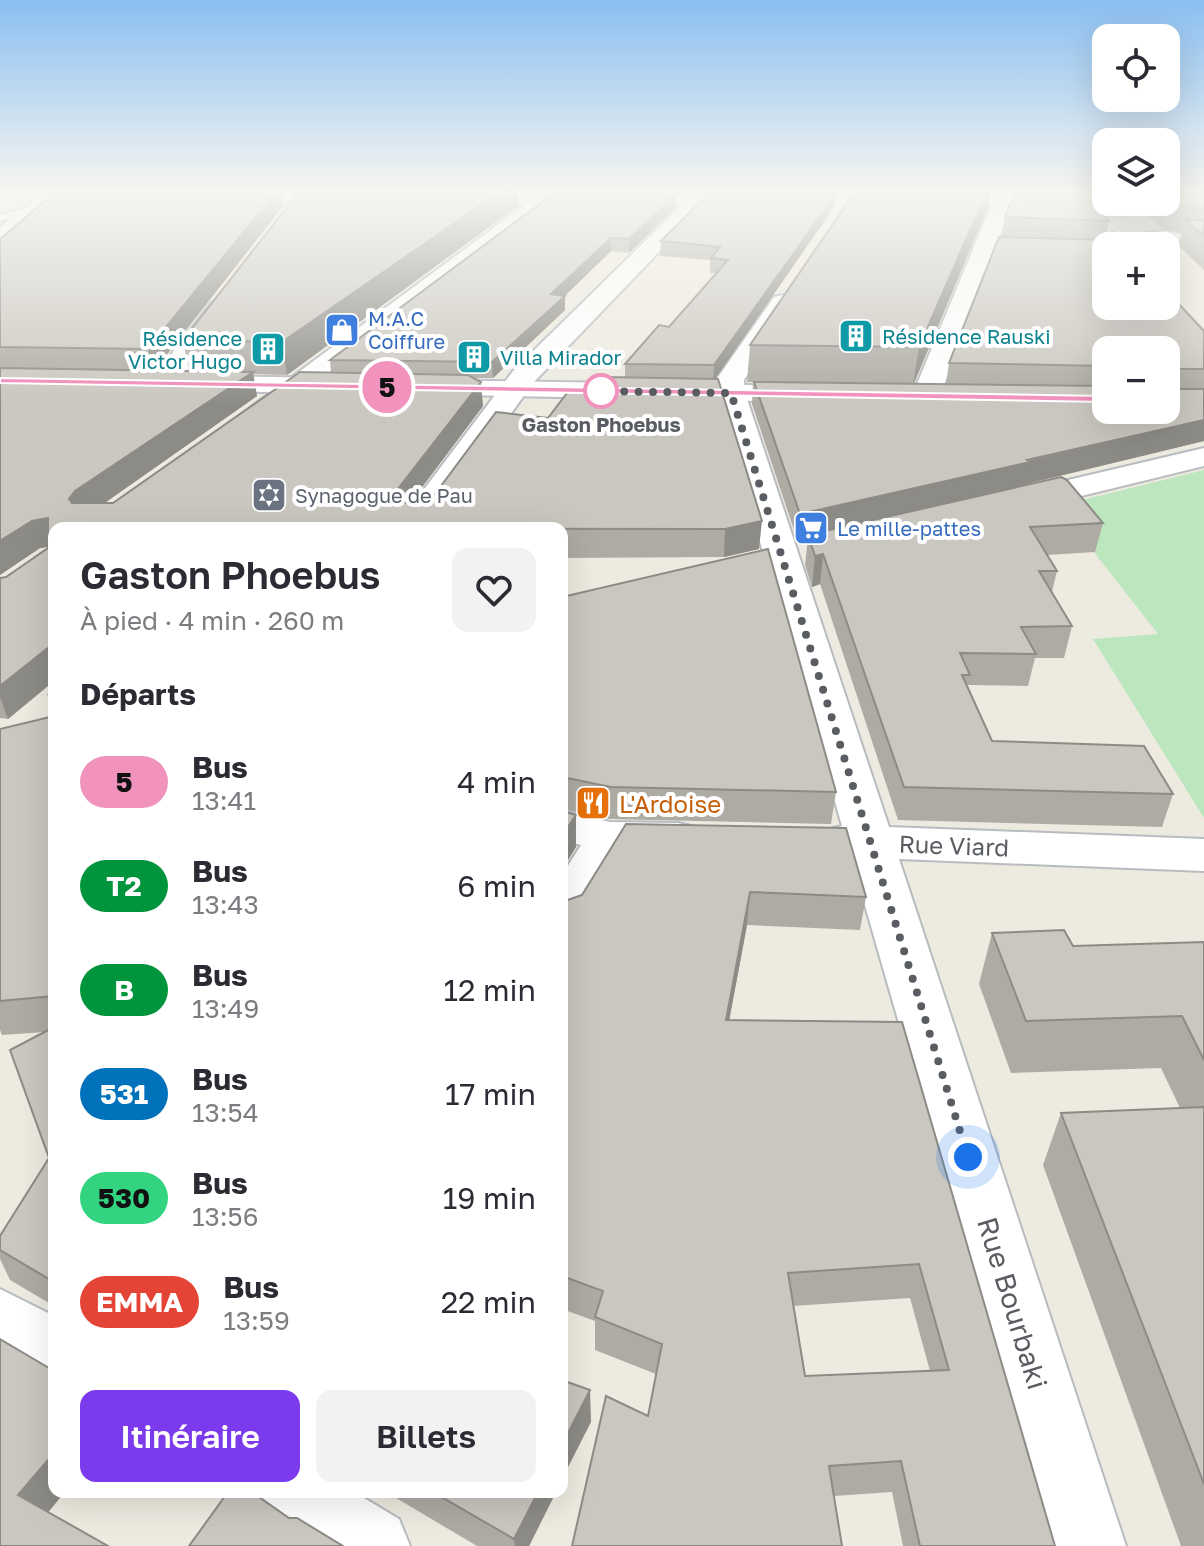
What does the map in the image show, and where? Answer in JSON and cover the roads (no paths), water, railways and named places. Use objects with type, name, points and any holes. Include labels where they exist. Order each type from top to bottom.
[{"type":"street","points":[[240,425],[463,261]]},
{"type":"street","points":[[416,522],[523,377],[637,261]]},
{"type":"street","points":[[926,396],[984,261]]},
{"type":"street","points":[[731,393],[730,380],[800,278]]},
{"type":"street","points":[[163,384],[234,290]]},
{"type":"street","points":[[133,383],[365,387]]},
{"type":"street","points":[[396,387],[837,395]]},
{"type":"street","name":"Rue Bourbaki","points":[[731,393],[1088,1546]]},
{"type":"street","points":[[896,396],[956,397]]},
{"type":"street","points":[[989,508],[1204,457]]},
{"type":"street","points":[[568,827],[610,837],[713,839]]},
{"type":"street","points":[[568,905],[610,837]]},
{"type":"street","name":"Rue Viard","points":[[802,841],[1204,855]]},
{"type":"street","points":[[0,1321],[48,1350]]},
{"type":"street","points":[[293,1498],[372,1546]]},
{"type":"place","name":"M.A.C Coiffure","points":[[342,330]]},
{"type":"place","name":"Résidence Rauski","points":[[856,336]]},
{"type":"place","name":"Résidence Victor Hugo","points":[[268,349]]},
{"type":"place","name":"Villa Mirador","points":[[474,357]]},
{"type":"place","name":"Gaston Phoebus","points":[[601,391]]},
{"type":"place","name":"Synagogue de Pau","points":[[269,495]]},
{"type":"place","name":"Le mille-pattes","points":[[811,528]]},
{"type":"place","name":"L'Ardoise","points":[[593,803]]}]
